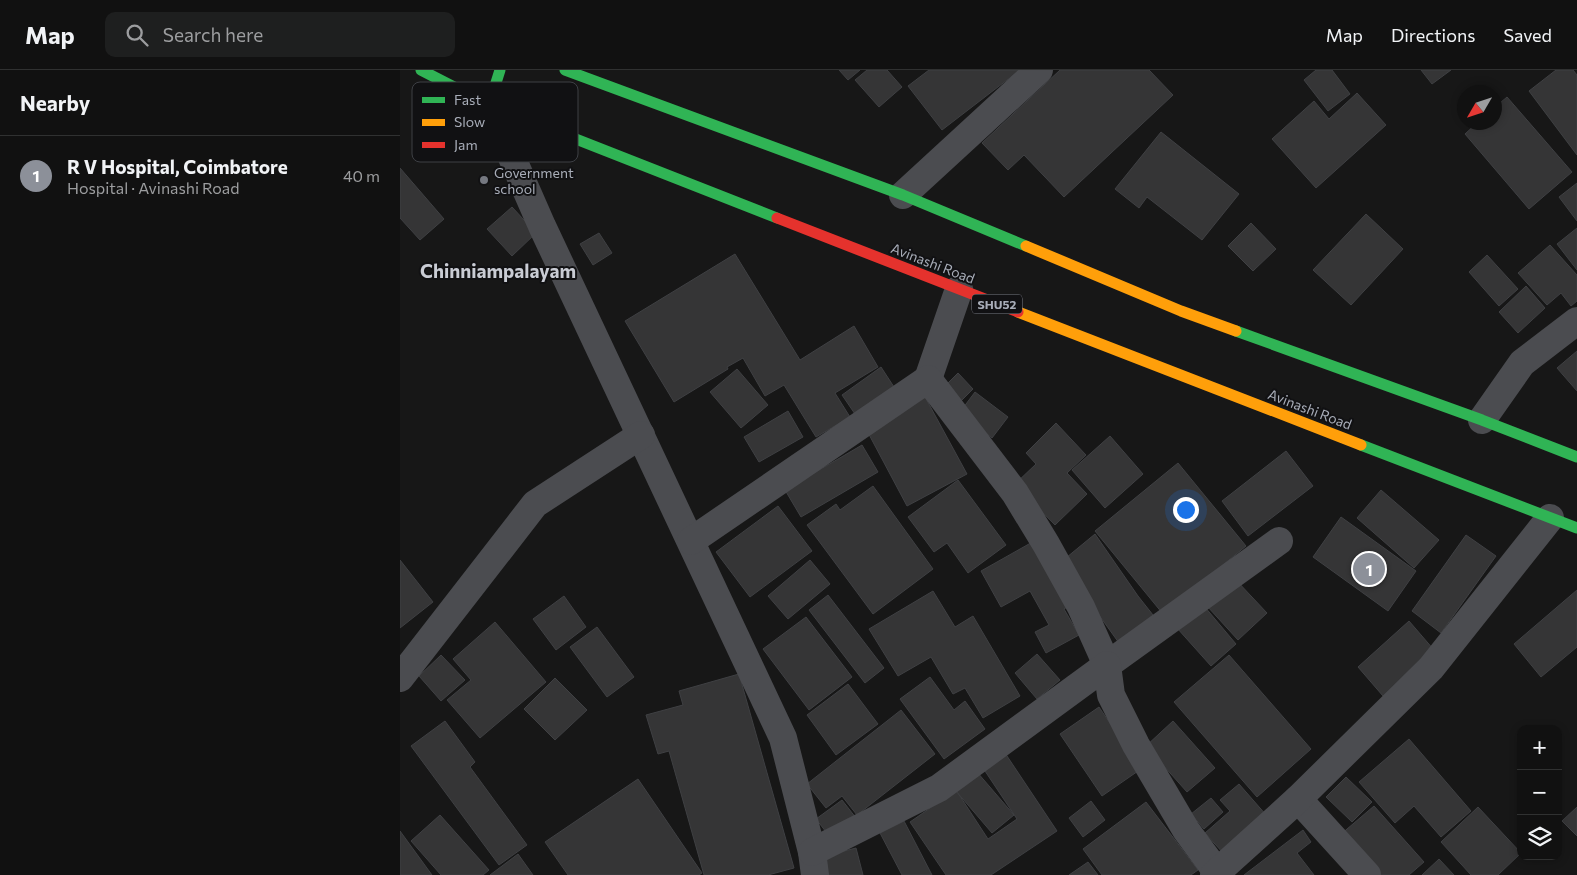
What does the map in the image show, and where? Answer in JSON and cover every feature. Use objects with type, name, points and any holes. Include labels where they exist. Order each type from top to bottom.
[{"type":"main road","name":"Avinashi Road","points":[[421,70],[444,82]]},
{"type":"main road","points":[[496,82],[500,70]]},
{"type":"main road","points":[[578,72],[903,195],[1181,311],[1482,420],[1577,457]]},
{"type":"main road","name":"Avinashi Road","points":[[578,140],[1577,528]]},
{"type":"street","points":[[903,195],[1039,70]]},
{"type":"street","points":[[514,162],[542,226],[782,738],[814,863],[939,788],[1279,541]]},
{"type":"street","points":[[691,541],[928,379],[959,289]]},
{"type":"street","points":[[1482,420],[1522,363],[1577,321]]},
{"type":"street","points":[[928,379],[1015,494],[1046,544],[1081,607],[1107,665],[1111,695],[1136,745],[1186,830],[1216,874],[1299,798],[1431,668],[1550,518]]},
{"type":"street","points":[[400,678],[536,504],[641,435]]},
{"type":"street","points":[[1299,798],[1367,875]]},
{"type":"building","points":[[839,70],[860,70],[848,80]]},
{"type":"building","points":[[867,70],[887,70],[902,87],[879,107],[855,80]]},
{"type":"building","points":[[929,70],[1020,70],[942,130],[908,86]]},
{"type":"building","points":[[1060,70],[1149,70],[1173,95],[1064,197],[1024,155],[1008,170],[982,143]]},
{"type":"building","points":[[1316,70],[1332,70],[1350,94],[1328,111],[1304,80]]},
{"type":"building","points":[[1421,70],[1451,70],[1432,84]]},
{"type":"building","points":[[1556,70],[1573,70],[1577,75],[1577,155],[1529,91]]},
{"type":"building","points":[[1357,93],[1386,125],[1316,188],[1272,139],[1314,101],[1329,119]]},
{"type":"building","points":[[1507,97],[1572,172],[1529,209],[1465,134],[1469,130],[1502,130],[1502,101]]},
{"type":"building","points":[[1161,132],[1239,194],[1202,240],[1147,197],[1139,208],[1115,189]]},
{"type":"building","points":[[400,168],[444,219],[420,240],[400,218]]},
{"type":"building","points":[[1577,183],[1577,221],[1559,197]]},
{"type":"building","points":[[512,207],[536,233],[512,256],[487,229]]},
{"type":"building","points":[[1366,214],[1403,249],[1351,305],[1313,270]]},
{"type":"building","points":[[1251,223],[1276,249],[1253,271],[1228,246]]},
{"type":"building","points":[[1577,228],[1577,270],[1557,244]]},
{"type":"building","points":[[599,233],[612,253],[593,265],[580,244]]},
{"type":"building","points":[[1550,245],[1577,275],[1577,301],[1571,306],[1561,293],[1547,305],[1518,273]]},
{"type":"building","points":[[735,254],[800,360],[854,326],[878,367],[835,393],[850,417],[816,437],[784,385],[765,396],[743,358],[674,402],[625,321]]},
{"type":"building","points":[[1487,255],[1518,289],[1499,306],[1469,272]]},
{"type":"building","points":[[1526,286],[1545,308],[1518,333],[1499,312]]},
{"type":"building","points":[[1577,351],[1577,391],[1557,368]]},
{"type":"building","points":[[881,367],[894,387],[855,414],[842,395]]},
{"type":"building","points":[[737,369],[768,405],[741,428],[710,392]]},
{"type":"building","points":[[958,373],[973,389],[955,407],[939,392]]},
{"type":"building","points":[[975,392],[1008,417],[992,438],[960,412]]},
{"type":"building","points":[[924,395],[967,474],[907,506],[865,427]]},
{"type":"building","points":[[788,411],[803,437],[759,462],[744,437]]},
{"type":"building","points":[[1056,423],[1086,455],[1067,473],[1087,494],[1055,525],[1015,484],[1036,464],[1026,453]]},
{"type":"building","points":[[1110,436],[1143,474],[1105,508],[1072,470]]},
{"type":"building","points":[[862,445],[878,472],[801,517],[785,490]]},
{"type":"building","points":[[1286,451],[1313,486],[1248,536],[1222,501]]},
{"type":"building","points":[[1178,463],[1246,546],[1163,614],[1095,531]]},
{"type":"building","points":[[958,480],[1006,545],[968,573],[947,543],[934,552],[908,517]]},
{"type":"building","points":[[873,486],[933,569],[873,614],[807,525],[836,504],[840,510]]},
{"type":"building","points":[[1381,490],[1439,540],[1414,568],[1357,518]]},
{"type":"building","points":[[778,506],[812,551],[750,597],[716,552]]},
{"type":"building","points":[[1341,517],[1416,571],[1388,611],[1313,557]]},
{"type":"building","points":[[1095,534],[1153,615],[1119,643],[1061,562]]},
{"type":"building","points":[[1466,535],[1496,556],[1441,633],[1412,611]]},
{"type":"building","points":[[1036,540],[1072,604],[1064,609],[1079,635],[1046,653],[1035,632],[1049,625],[1030,591],[1001,607],[981,571]]},
{"type":"building","points":[[400,560],[433,602],[400,628]]},
{"type":"building","points":[[810,560],[830,584],[788,619],[768,596]]},
{"type":"building","points":[[1236,580],[1267,613],[1238,640],[1207,606]]},
{"type":"building","points":[[1577,590],[1577,647],[1541,677],[1514,644]]},
{"type":"building","points":[[933,591],[955,627],[973,616],[1020,696],[983,718],[965,688],[953,694],[931,657],[898,676],[869,629]]},
{"type":"building","points":[[828,595],[884,668],[865,683],[809,610]]},
{"type":"building","points":[[564,596],[586,627],[556,650],[533,619]]},
{"type":"building","points":[[1204,606],[1236,644],[1211,666],[1177,628]]},
{"type":"building","points":[[806,617],[852,677],[809,710],[763,649]]},
{"type":"building","points":[[1409,621],[1434,650],[1383,696],[1358,667]]},
{"type":"building","points":[[495,622],[546,682],[480,738],[447,700],[471,680],[453,659]]},
{"type":"building","points":[[597,627],[634,677],[607,697],[570,647]]},
{"type":"building","points":[[1037,654],[1060,680],[1037,699],[1015,673]]},
{"type":"building","points":[[441,655],[465,680],[441,701],[419,676]]},
{"type":"building","points":[[1229,655],[1311,749],[1257,797],[1174,702]]},
{"type":"building","points":[[739,674],[794,868],[768,875],[704,875],[669,751],[658,754],[646,715],[683,705],[679,691]]},
{"type":"building","points":[[930,677],[954,710],[965,701],[985,729],[944,759],[900,699]]},
{"type":"building","points":[[555,678],[587,710],[555,740],[524,709]]},
{"type":"building","points":[[848,684],[878,724],[836,755],[807,715]]},
{"type":"building","points":[[1099,707],[1141,769],[1102,796],[1060,734]]},
{"type":"building","points":[[901,710],[935,754],[857,815],[842,796],[826,808],[807,784]]},
{"type":"building","points":[[445,721],[475,762],[470,767],[527,845],[499,865],[411,746]]},
{"type":"building","points":[[1173,721],[1215,768],[1187,792],[1146,746]]},
{"type":"building","points":[[1409,739],[1471,811],[1441,837],[1414,806],[1395,823],[1359,782]]},
{"type":"building","points":[[1005,753],[1057,831],[991,875],[946,875],[910,822],[956,790],[988,839],[1017,819],[983,768]]},
{"type":"building","points":[[977,772],[1014,815],[992,833],[956,791]]},
{"type":"building","points":[[1346,777],[1372,802],[1352,822],[1326,797]]},
{"type":"building","points":[[638,779],[702,873],[699,875],[568,875],[545,842]]},
{"type":"building","points":[[1239,784],[1267,816],[1224,854],[1205,833],[1230,811],[1220,800]]},
{"type":"building","points":[[1211,798],[1223,812],[1204,829],[1191,814]]},
{"type":"building","points":[[842,800],[856,818],[830,837],[816,819]]},
{"type":"building","points":[[1091,801],[1105,820],[1083,837],[1069,818]]},
{"type":"building","points":[[1146,802],[1198,870],[1191,875],[1102,875],[1083,849]]},
{"type":"building","points":[[1374,806],[1424,862],[1409,875],[1375,875],[1340,835]]},
{"type":"building","points":[[1478,807],[1517,849],[1517,857],[1498,875],[1471,875],[1441,842]]},
{"type":"building","points":[[1577,807],[1577,836],[1562,821]]},
{"type":"building","points":[[440,815],[489,870],[483,875],[441,875],[411,841]]},
{"type":"building","points":[[904,821],[932,875],[902,875],[880,833]]},
{"type":"building","points":[[1303,830],[1311,842],[1297,853],[1314,875],[1244,875]]},
{"type":"building","points":[[400,831],[432,875],[400,875]]},
{"type":"building","points":[[856,848],[863,875],[826,875],[821,857]]},
{"type":"building","points":[[518,854],[533,875],[490,875]]},
{"type":"building","points":[[1439,859],[1454,875],[1422,875]]},
{"type":"building","points":[[1088,862],[1098,875],[1069,875]]},
{"type":"traffic: fast","points":[[421,70],[444,82]]},
{"type":"traffic: fast","points":[[496,82],[500,70]]},
{"type":"traffic: fast","points":[[565,70],[903,195],[1026,246]]},
{"type":"traffic: fast","points":[[578,140],[777,218]]},
{"type":"traffic: fast","points":[[1236,331],[1482,420],[1577,457]]},
{"type":"traffic: fast","points":[[1361,445],[1577,528]]},
{"type":"traffic: slow","points":[[1026,246],[1181,311],[1236,331]]},
{"type":"traffic: slow","points":[[1018,312],[1361,445]]},
{"type":"traffic: jam","points":[[777,218],[1018,312]]},
{"type":"place","name":"Government school","points":[[484,180]]},
{"type":"place","name":"R V Hospital, Coimbatore","points":[[1369,569]]},
{"type":"district","name":"Chinniampalayam","points":[[498,270]]}]
